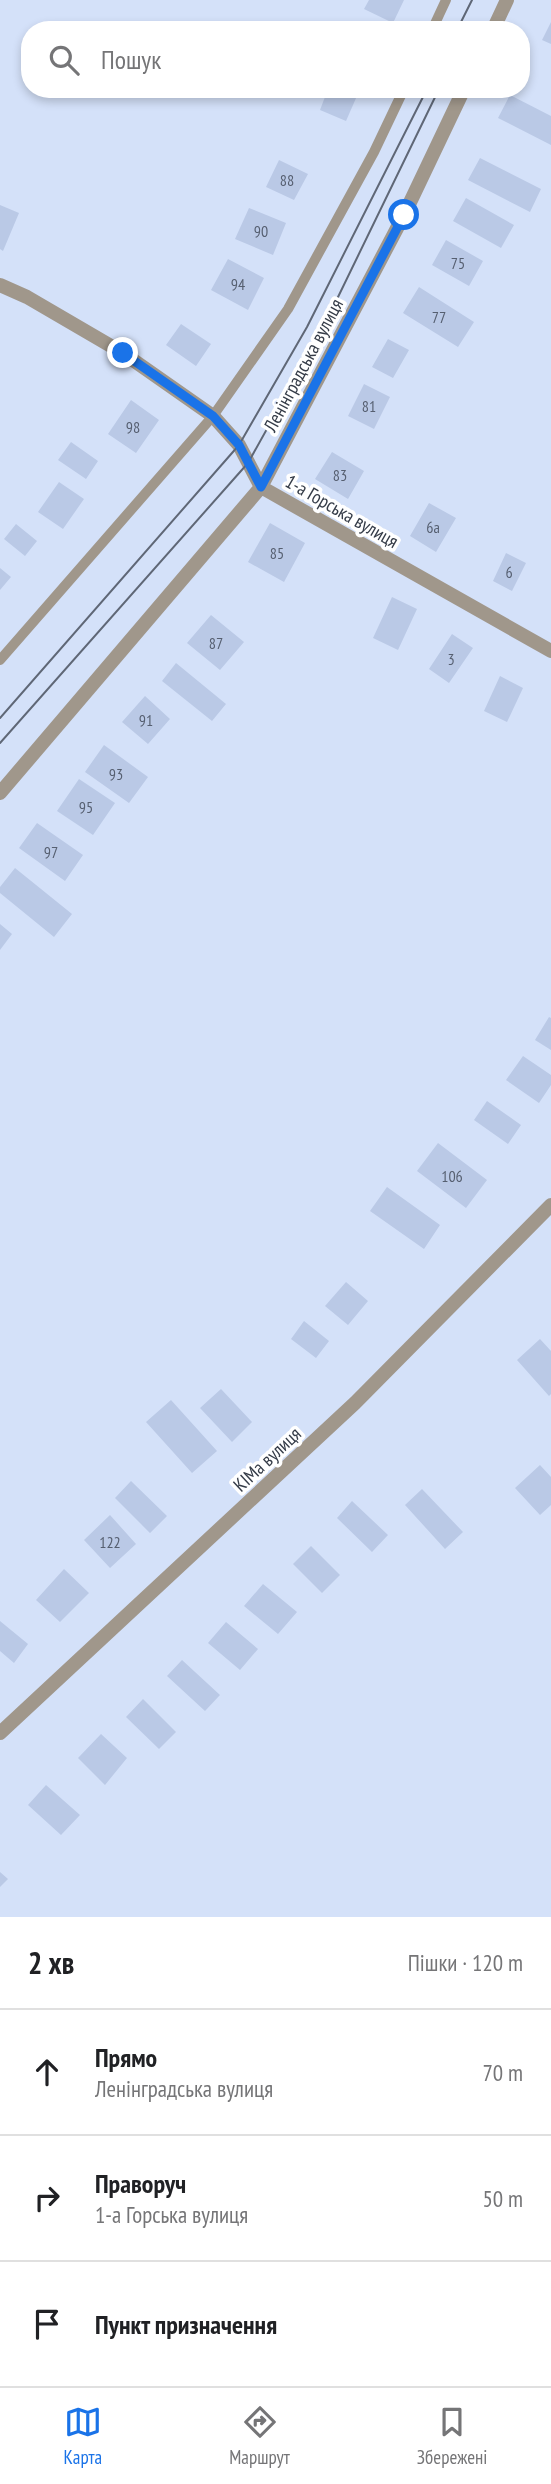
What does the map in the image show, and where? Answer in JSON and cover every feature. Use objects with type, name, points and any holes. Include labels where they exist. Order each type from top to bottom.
[{"type":"street","points":[[497,21],[507,0]]},
{"type":"street","name":"Ленінградська вулиця","points":[[0,793],[261,487],[404,215],[460,98]]},
{"type":"street","name":"1-а Горська вулиця","points":[[0,285],[27,297],[123,353],[213,416],[239,445],[261,487],[551,651]]},
{"type":"street","name":"КІМа вулиця","points":[[0,1733],[355,1403],[551,1205]]},
{"type":"lane","points":[[436,21],[446,0]]},
{"type":"lane","points":[[0,660],[213,416],[288,309],[374,152],[400,98]]},
{"type":"building","points":[[369,0],[404,0],[394,21],[364,9]]},
{"type":"building","points":[[551,22],[551,44],[542,40]]},
{"type":"building","points":[[325,98],[356,98],[346,121],[320,110]]},
{"type":"building","points":[[508,98],[516,98],[551,116],[551,145],[498,118]]},
{"type":"building","points":[[480,158],[541,189],[530,212],[468,180]]},
{"type":"building","points":[[279,160],[308,174],[294,200],[266,187]]},
{"type":"building","points":[[466,198],[514,225],[501,248],[453,221]]},
{"type":"building","points":[[0,205],[19,213],[3,251],[0,249]]},
{"type":"building","points":[[249,208],[286,223],[273,255],[235,239]]},
{"type":"building","points":[[446,240],[483,261],[469,286],[432,265]]},
{"type":"building","points":[[228,259],[264,278],[248,310],[211,290]]},
{"type":"building","points":[[419,287],[474,322],[458,347],[403,313]]},
{"type":"building","points":[[181,324],[211,344],[196,366],[166,345]]},
{"type":"building","points":[[388,339],[409,350],[393,378],[372,367]]},
{"type":"building","points":[[364,384],[390,397],[374,429],[348,416]]},
{"type":"building","points":[[131,400],[159,420],[136,453],[108,434]]},
{"type":"building","points":[[71,442],[98,461],[86,479],[58,460]]},
{"type":"building","points":[[332,452],[364,471],[348,499],[315,479]]},
{"type":"building","points":[[59,482],[84,499],[63,529],[38,512]]},
{"type":"building","points":[[429,503],[456,518],[436,552],[410,536]]},
{"type":"building","points":[[270,523],[305,543],[284,582],[248,562]]},
{"type":"building","points":[[16,524],[37,541],[25,556],[4,539]]},
{"type":"building","points":[[506,553],[526,563],[512,591],[493,581]]},
{"type":"building","points":[[0,568],[11,577],[0,590]]},
{"type":"building","points":[[392,597],[417,609],[398,650],[373,638]]},
{"type":"building","points":[[211,615],[244,642],[220,670],[187,643]]},
{"type":"building","points":[[452,634],[473,648],[449,683],[429,669]]},
{"type":"building","points":[[176,663],[226,704],[212,721],[162,681]]},
{"type":"building","points":[[500,676],[523,688],[507,722],[484,711]]},
{"type":"building","points":[[145,696],[170,719],[148,744],[122,722]]},
{"type":"building","points":[[104,745],[148,777],[129,803],[85,772]]},
{"type":"building","points":[[79,779],[115,803],[93,835],[57,811]]},
{"type":"building","points":[[37,823],[83,855],[65,881],[19,848]]},
{"type":"building","points":[[15,868],[72,914],[54,937],[0,893],[0,887]]},
{"type":"building","points":[[0,924],[12,934],[0,950]]},
{"type":"building","points":[[549,1017],[551,1018],[551,1050],[535,1040]]},
{"type":"building","points":[[523,1056],[551,1075],[551,1085],[539,1103],[506,1080]]},
{"type":"building","points":[[487,1101],[521,1125],[508,1144],[474,1120]]},
{"type":"building","points":[[438,1143],[487,1180],[466,1208],[417,1171]]},
{"type":"building","points":[[387,1187],[440,1225],[424,1249],[370,1211]]},
{"type":"building","points":[[346,1282],[368,1301],[348,1325],[325,1306]]},
{"type":"building","points":[[304,1321],[329,1341],[316,1358],[291,1339]]},
{"type":"building","points":[[540,1339],[551,1351],[549,1396],[517,1360]]},
{"type":"building","points":[[221,1389],[252,1422],[232,1442],[200,1408]]},
{"type":"building","points":[[171,1400],[217,1451],[192,1473],[146,1422]]},
{"type":"building","points":[[540,1465],[551,1477],[551,1505],[540,1515],[515,1488]]},
{"type":"building","points":[[131,1481],[167,1516],[150,1533],[115,1498]]},
{"type":"building","points":[[422,1489],[463,1532],[445,1549],[405,1505]]},
{"type":"building","points":[[352,1501],[388,1535],[372,1552],[337,1518]]},
{"type":"building","points":[[110,1515],[136,1544],[110,1568],[84,1540]]},
{"type":"building","points":[[311,1546],[340,1575],[322,1593],[293,1564]]},
{"type":"building","points":[[64,1569],[89,1593],[60,1622],[36,1600]]},
{"type":"building","points":[[263,1584],[297,1612],[278,1634],[244,1606]]},
{"type":"building","points":[[0,1621],[28,1644],[14,1663],[0,1651]]},
{"type":"building","points":[[226,1622],[258,1649],[240,1670],[208,1643]]},
{"type":"building","points":[[182,1660],[220,1695],[205,1711],[167,1676]]},
{"type":"building","points":[[143,1699],[176,1732],[159,1749],[126,1717]]},
{"type":"building","points":[[101,1734],[127,1758],[105,1785],[78,1758]]},
{"type":"building","points":[[46,1785],[80,1815],[61,1835],[28,1805]]},
{"type":"building","points":[[0,1872],[8,1879],[0,1887]]},
{"type":"tram line","points":[[462,21],[472,0]]},
{"type":"tram line","points":[[0,718],[239,445],[307,327],[422,98]]},
{"type":"tram line","points":[[0,743],[248,463],[322,330],[435,98]]},
{"type":"route","points":[[123,353],[213,416],[239,445],[261,487],[404,215]]}]
